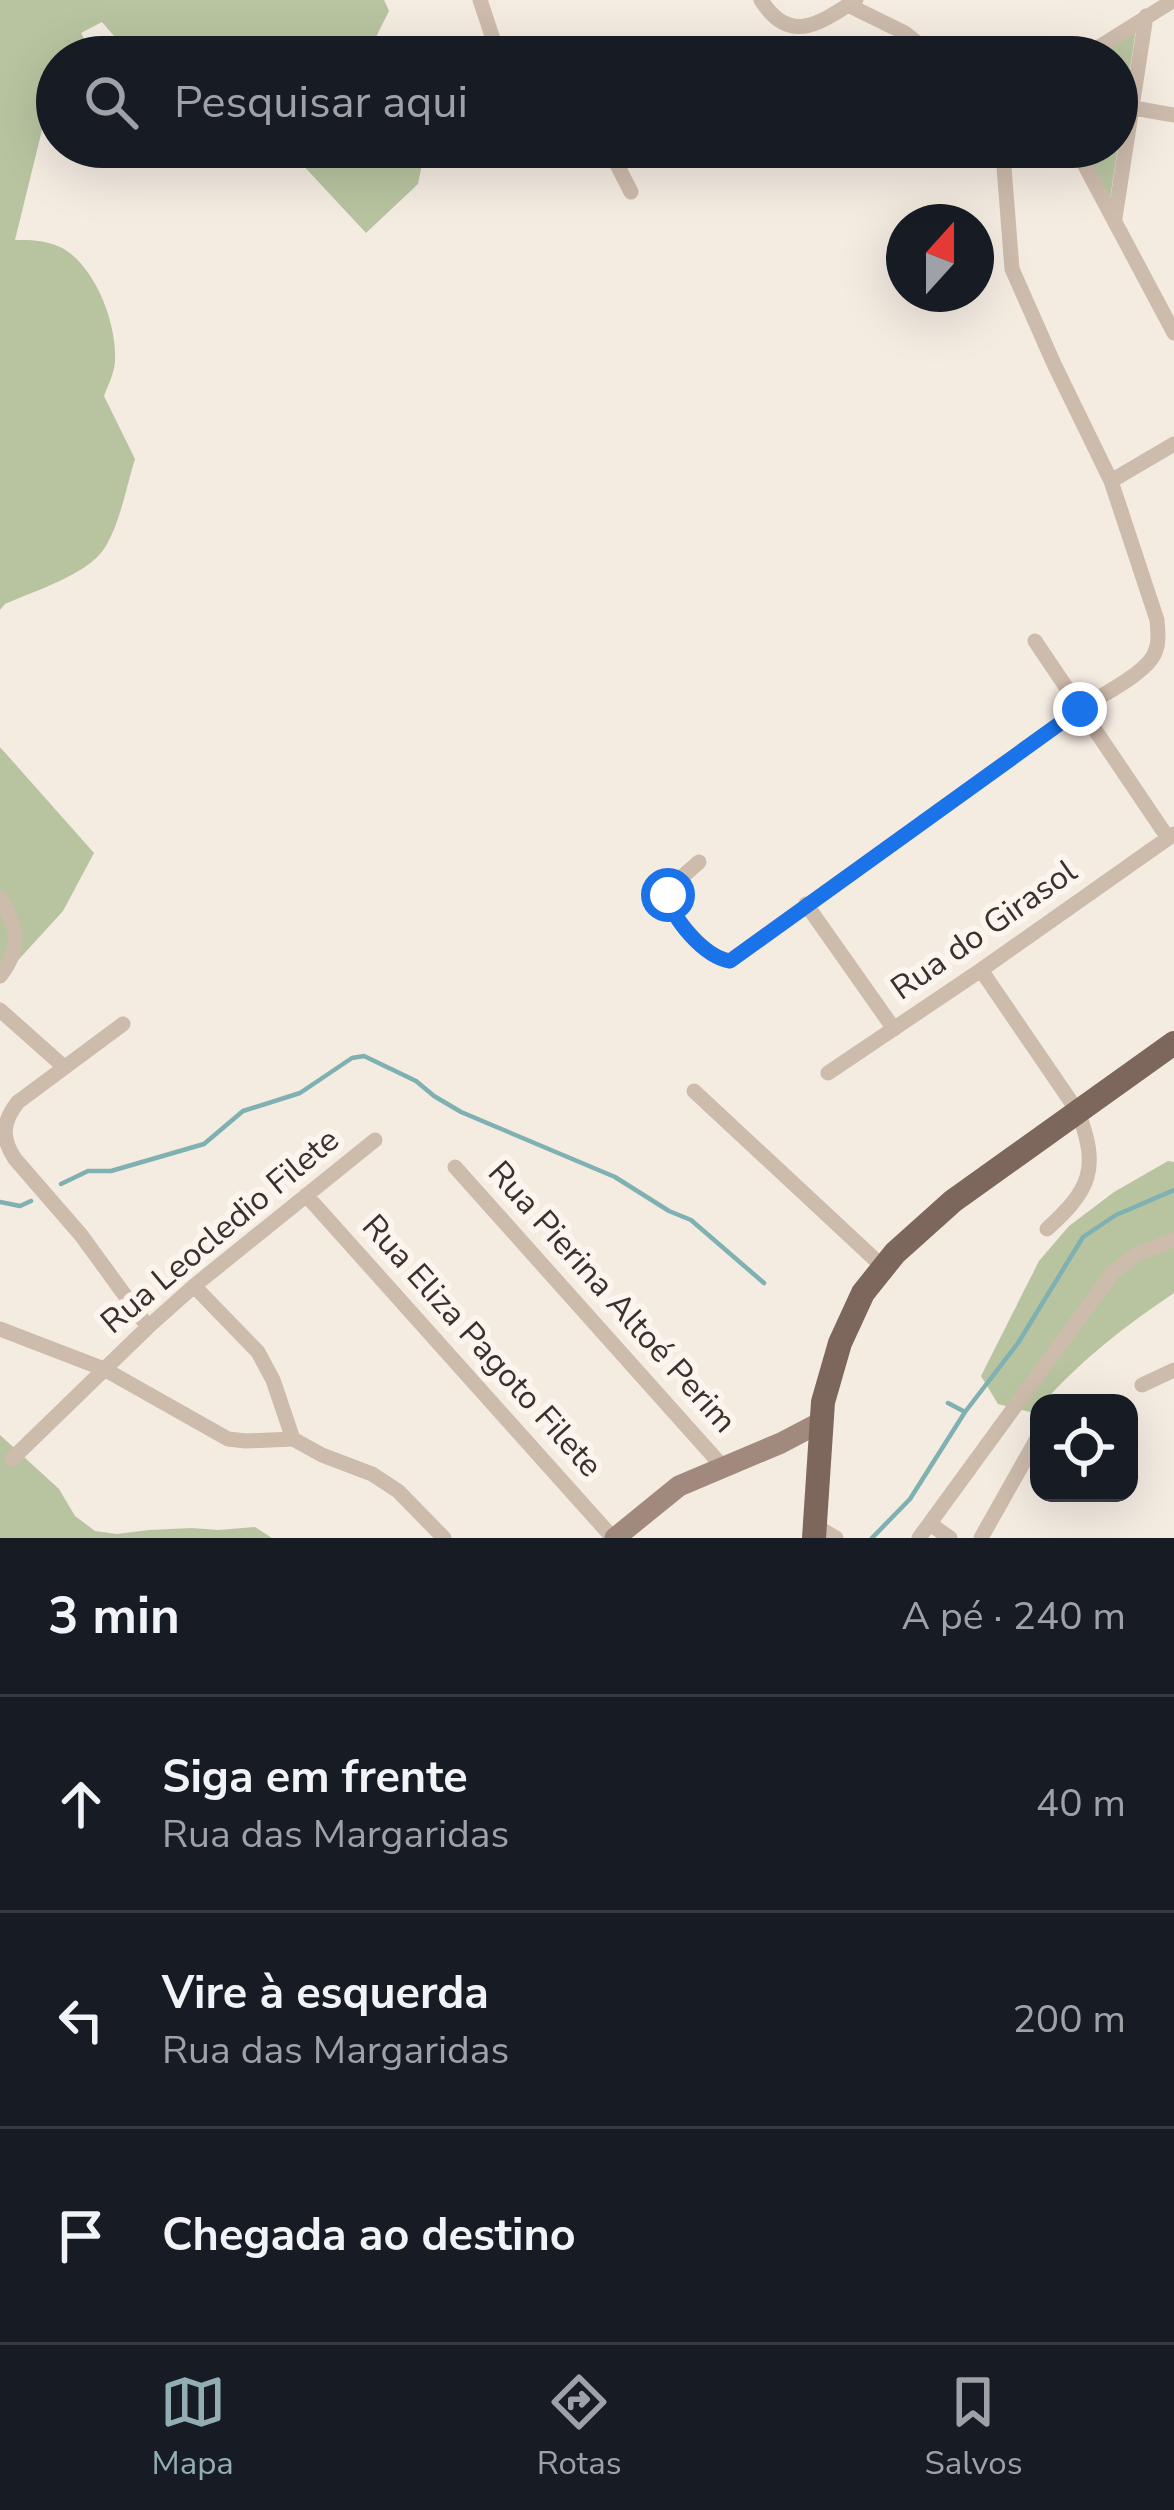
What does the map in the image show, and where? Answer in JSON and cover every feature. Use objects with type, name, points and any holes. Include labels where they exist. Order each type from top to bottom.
[{"type":"main road","points":[[821,1534],[821,1422],[828,1382],[855,1307],[883,1267],[916,1232],[969,1189],[1174,1043]]},
{"type":"street","points":[[480,0],[492,36]]},
{"type":"street","points":[[761,0],[781,23],[800,27],[814,25],[852,3],[909,36]]},
{"type":"street","points":[[1116,36],[1174,0]]},
{"type":"street","points":[[1138,80],[1147,16]]},
{"type":"street","points":[[1138,109],[1174,115]]},
{"type":"street","points":[[619,168],[631,192]]},
{"type":"street","points":[[699,862],[674,884],[668,902],[678,919],[719,959],[730,961],[1153,657],[1159,638],[1157,620],[1111,481],[1012,269],[1004,168]]},
{"type":"street","points":[[1087,168],[1174,333]]},
{"type":"street","points":[[1115,218],[1124,168]]},
{"type":"street","points":[[1111,481],[1174,444]]},
{"type":"street","points":[[1035,641],[1171,836]]},
{"type":"street","name":"Rua do Girasol","points":[[828,1073],[1171,836]]},
{"type":"street","points":[[0,898],[12,923],[16,950],[0,976]]},
{"type":"street","points":[[806,904],[894,1029]]},
{"type":"street","points":[[981,970],[1078,1112],[1088,1142],[1087,1178],[1074,1205],[1047,1228]]},
{"type":"street","points":[[0,1010],[63,1066]]},
{"type":"street","points":[[123,1024],[28,1093],[10,1111],[4,1130],[8,1148],[81,1235],[148,1327]]},
{"type":"street","points":[[694,1091],[883,1267]]},
{"type":"street","name":"Rua Leocledio Filete","points":[[12,1459],[194,1286],[375,1140]]},
{"type":"street","name":"Rua Pierina Altoé Perim","points":[[455,1167],[723,1467]]},
{"type":"street","name":"Rua Eliza Pagoto Filete","points":[[307,1195],[614,1538]]},
{"type":"street","points":[[919,1538],[1113,1272],[1137,1254],[1168,1241],[1174,1258]]},
{"type":"street","points":[[194,1286],[258,1352],[293,1439]]},
{"type":"street","name":"Rua Leocledio Filete","points":[[0,1328],[104,1369]]},
{"type":"street","points":[[104,1369],[228,1439],[293,1439],[385,1481],[444,1538]]},
{"type":"street","points":[[1142,1385],[1174,1370]]},
{"type":"street","points":[[614,1538],[679,1486],[821,1422]]},
{"type":"street","points":[[982,1538],[1030,1452]]},
{"type":"street","points":[[930,1524],[950,1538]]},
{"type":"green space","points":[[0,0],[384,0],[389,11],[376,36],[114,36],[102,22],[83,36],[36,36],[36,154],[15,240],[60,247],[93,281],[108,313],[115,346],[114,369],[104,396],[135,459],[114,528],[96,558],[0,610]]},
{"type":"green space","points":[[306,168],[421,168],[418,184],[366,233]]},
{"type":"green space","points":[[1093,168],[1115,168],[1110,199]]},
{"type":"green space","points":[[0,747],[94,853],[63,911],[0,980]]},
{"type":"green space","points":[[1174,1162],[1174,1293],[1088,1358],[1052,1394],[1030,1394],[1030,1412],[998,1404],[981,1376],[1039,1261],[1069,1226],[1114,1192]]},
{"type":"green space","points":[[0,1435],[59,1489],[75,1516],[95,1531],[255,1527],[272,1538],[0,1538]]},
{"type":"waterway","points":[[61,1184],[88,1171],[111,1171],[204,1144],[243,1111],[300,1093],[352,1058],[364,1056],[416,1081],[461,1112],[615,1177],[691,1220],[764,1283]]},
{"type":"waterway","points":[[872,1538],[910,1499],[965,1412],[1018,1343],[1083,1237],[1116,1215],[1174,1190]]},
{"type":"waterway","points":[[0,1202],[20,1206],[31,1201]]},
{"type":"waterway","points":[[948,1403],[965,1412]]},
{"type":"route","points":[[668,895],[678,919],[719,959],[730,961],[1080,709]]}]
